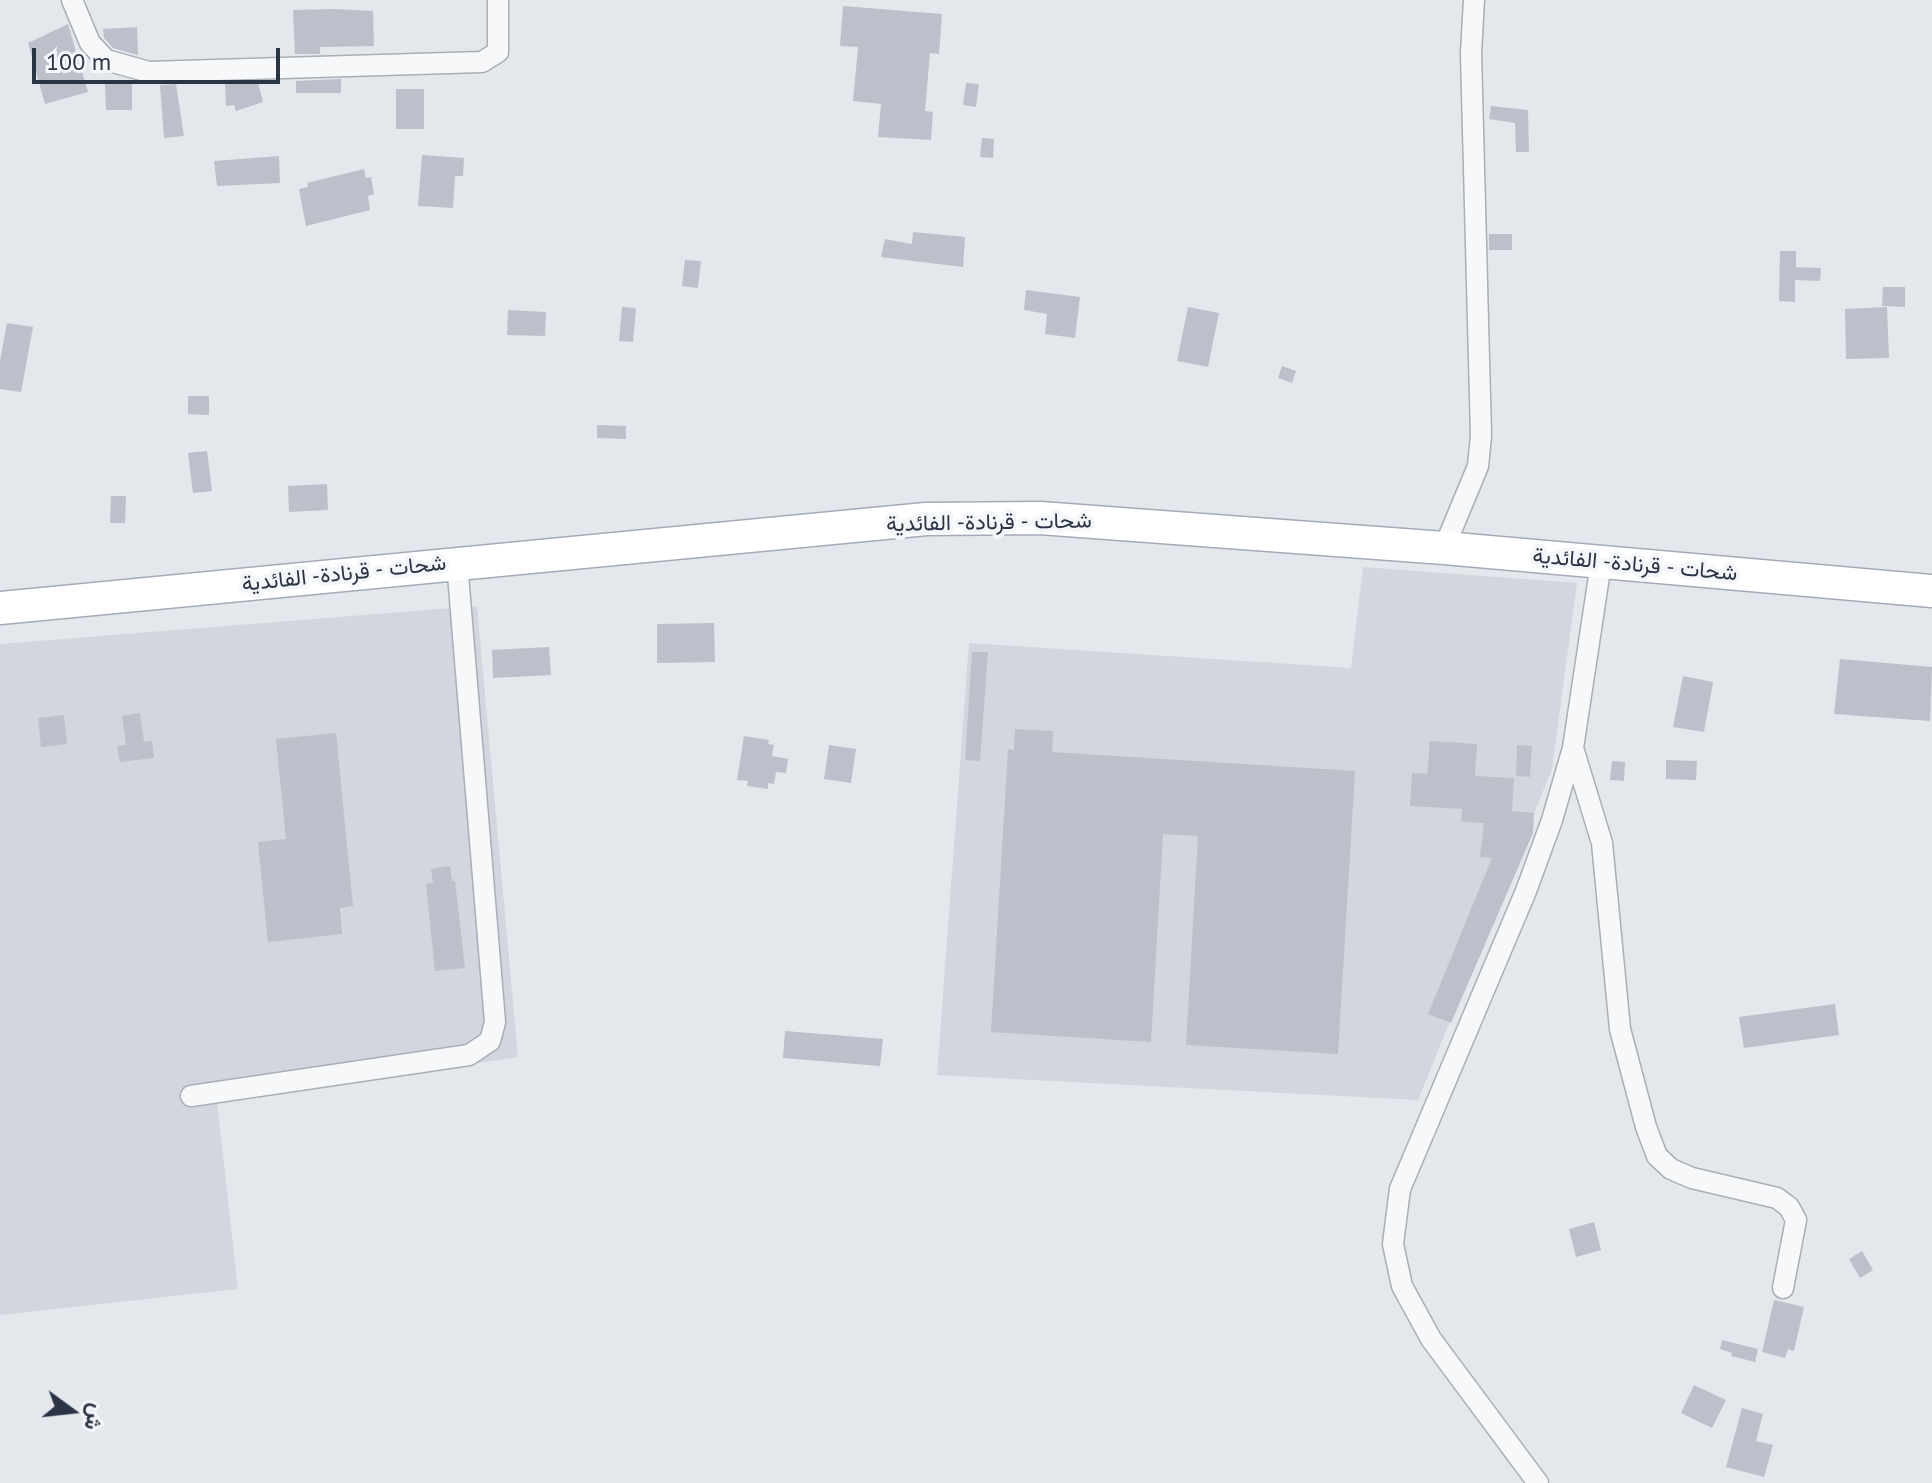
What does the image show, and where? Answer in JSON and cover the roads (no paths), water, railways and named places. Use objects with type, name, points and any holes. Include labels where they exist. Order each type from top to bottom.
[{"type":"main road","name":"شحات - قرنادة- الفائدية","points":[[0,608],[926,519],[1082,520],[1932,591]]},
{"type":"street","points":[[72,0],[90,43],[106,60],[149,72],[482,62],[498,52],[498,0]]},
{"type":"street","points":[[1444,548],[1478,466],[1481,436],[1471,53],[1474,0]]},
{"type":"street","points":[[191,1096],[469,1055],[490,1041],[495,1022],[457,563]]},
{"type":"street","points":[[1538,1483],[1431,1339],[1402,1286],[1393,1244],[1400,1189],[1526,891],[1573,748],[1601,563]]},
{"type":"street","points":[[1573,748],[1602,843],[1620,1029],[1646,1127],[1657,1156],[1671,1169],[1777,1198],[1789,1207],[1796,1220],[1783,1288]]}]
